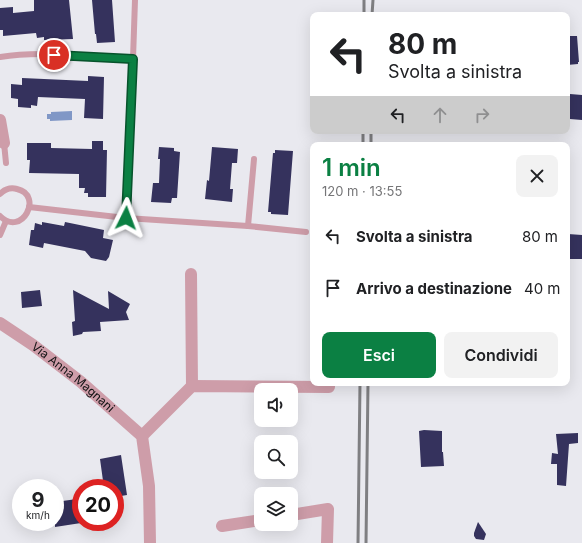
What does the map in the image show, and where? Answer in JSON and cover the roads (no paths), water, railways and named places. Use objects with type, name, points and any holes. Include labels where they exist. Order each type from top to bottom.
[{"type":"street","points":[[0,120],[4,143]]},
{"type":"street","points":[[191,274],[192,386]]},
{"type":"street","name":"Via Anna Magnani","points":[[0,323],[33,345],[81,382],[142,436]]},
{"type":"street","points":[[150,543],[148,486],[142,436],[192,386],[329,386]]},
{"type":"street","points":[[298,514],[328,509],[327,543]]},
{"type":"street","points":[[222,526],[254,521]]},
{"type":"lane","points":[[126,218],[135,0]]},
{"type":"lane","points":[[0,57],[12,55],[54,55],[133,59]]},
{"type":"lane","points":[[4,143],[6,163]]},
{"type":"lane","points":[[248,226],[254,159]]},
{"type":"lane","points":[[0,194],[10,188],[20,190],[27,197],[29,207],[25,216],[16,222],[6,221],[0,216]]},
{"type":"lane","points":[[29,207],[126,218],[248,226],[306,232]]},
{"type":"lane","points":[[0,235],[6,221]]},
{"type":"water","points":[[72,111],[72,120],[50,121],[50,119],[47,119],[47,114],[51,114],[51,112]]},
{"type":"railway","points":[[364,0],[364,12]]},
{"type":"railway","points":[[372,12],[373,0]]},
{"type":"railway","points":[[363,134],[363,142]]},
{"type":"railway","points":[[371,134],[371,142]]},
{"type":"railway","points":[[358,543],[360,386]]},
{"type":"railway","points":[[366,543],[368,386]]}]
